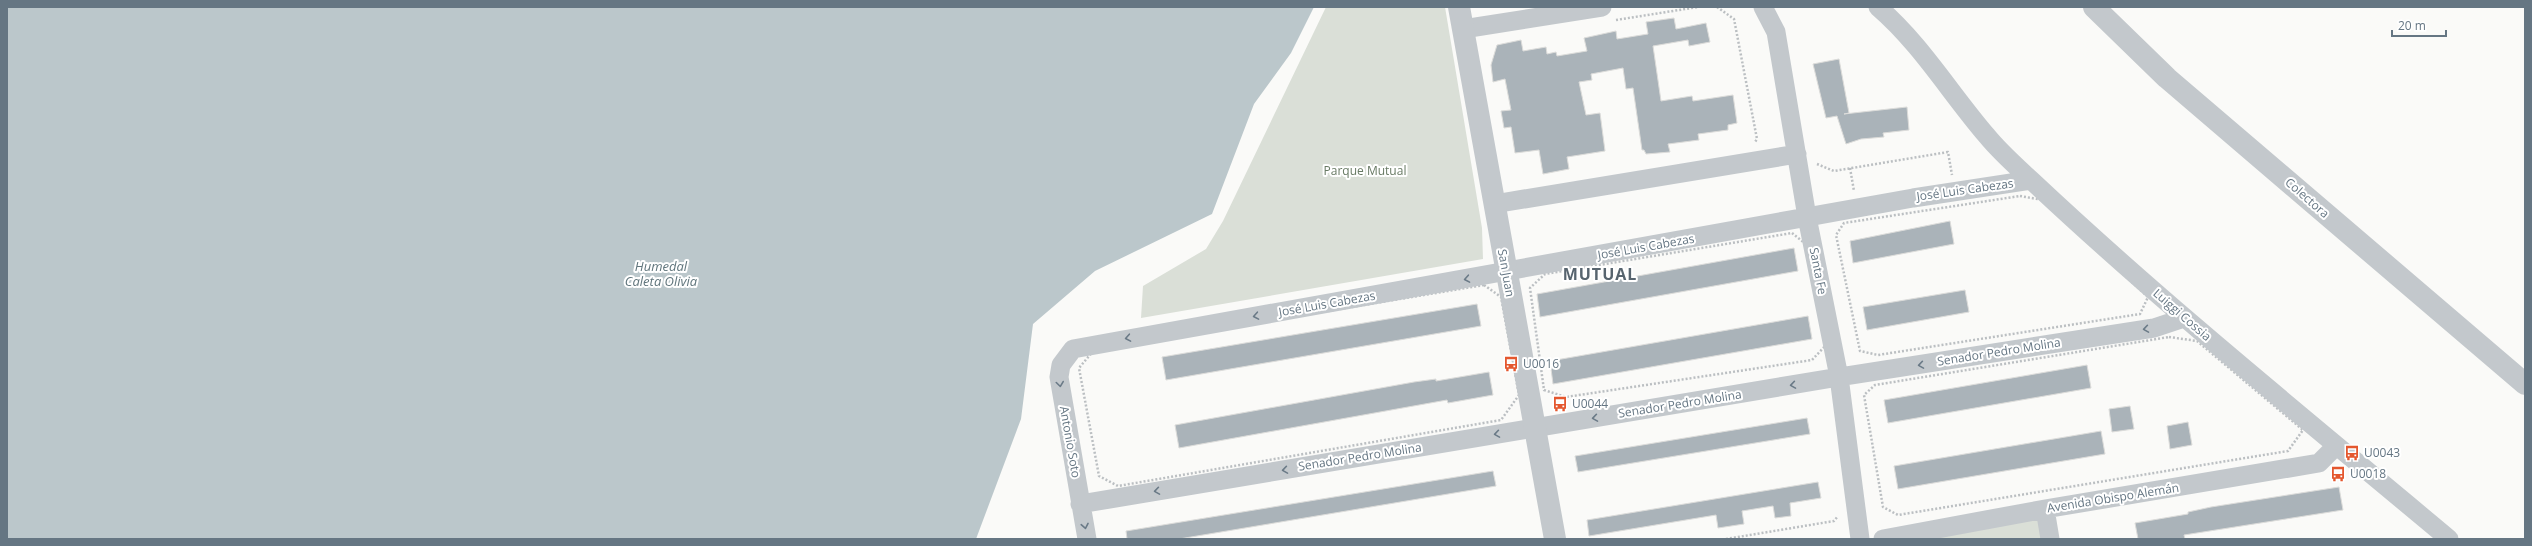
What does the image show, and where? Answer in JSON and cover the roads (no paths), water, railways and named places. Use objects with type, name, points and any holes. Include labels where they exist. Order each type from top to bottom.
[{"type":"street","name":"San Juan","points":[[1459,7],[1506,273],[1556,539]]},
{"type":"street","name":"Santa Fe","points":[[1763,7],[1776,32],[1807,217],[1839,378],[1860,539]]},
{"type":"street","name":"Luiggi Cossia","points":[[1878,7],[1891,18],[1937,70],[1987,136],[2031,180],[2184,318],[2449,539]]},
{"type":"street","name":"Colectora","points":[[2094,7],[2167,78],[2525,384]]},
{"type":"street","points":[[1463,29],[1608,14]]},
{"type":"street","points":[[1494,204],[1797,154]]},
{"type":"street","name":"José Luis Cabezas","points":[[1073,349],[1506,273],[1913,198],[1956,199],[2031,180]]},
{"type":"street","name":"Senador Pedro Molina","points":[[1080,504],[1839,378],[2154,328],[2184,318]]},
{"type":"street","name":"Antonio Soto","points":[[1073,349],[1061,365],[1059,377],[1087,539]]},
{"type":"street","name":"Avenida Obispo Alemán","points":[[1883,539],[2045,509],[2319,464],[2336,446]]},
{"type":"street","points":[[2045,509],[2050,539]]},
{"type":"water","name":"Humedal Caleta Olivia","points":[[7,7],[1314,7],[1291,53],[1254,104],[1212,214],[1095,271],[1033,324],[1021,419],[976,539],[7,539]]},
{"type":"place","name":"U0016","points":[[1511,364]]},
{"type":"place","name":"U0044","points":[[1560,404]]},
{"type":"place","name":"U0043","points":[[2352,453]]},
{"type":"place","name":"U0018","points":[[2338,474]]},
{"type":"district","name":"MUTUAL","points":[[1600,274]]},
{"type":"park label","name":"Parque Mutual","points":[[1365,171]]}]
